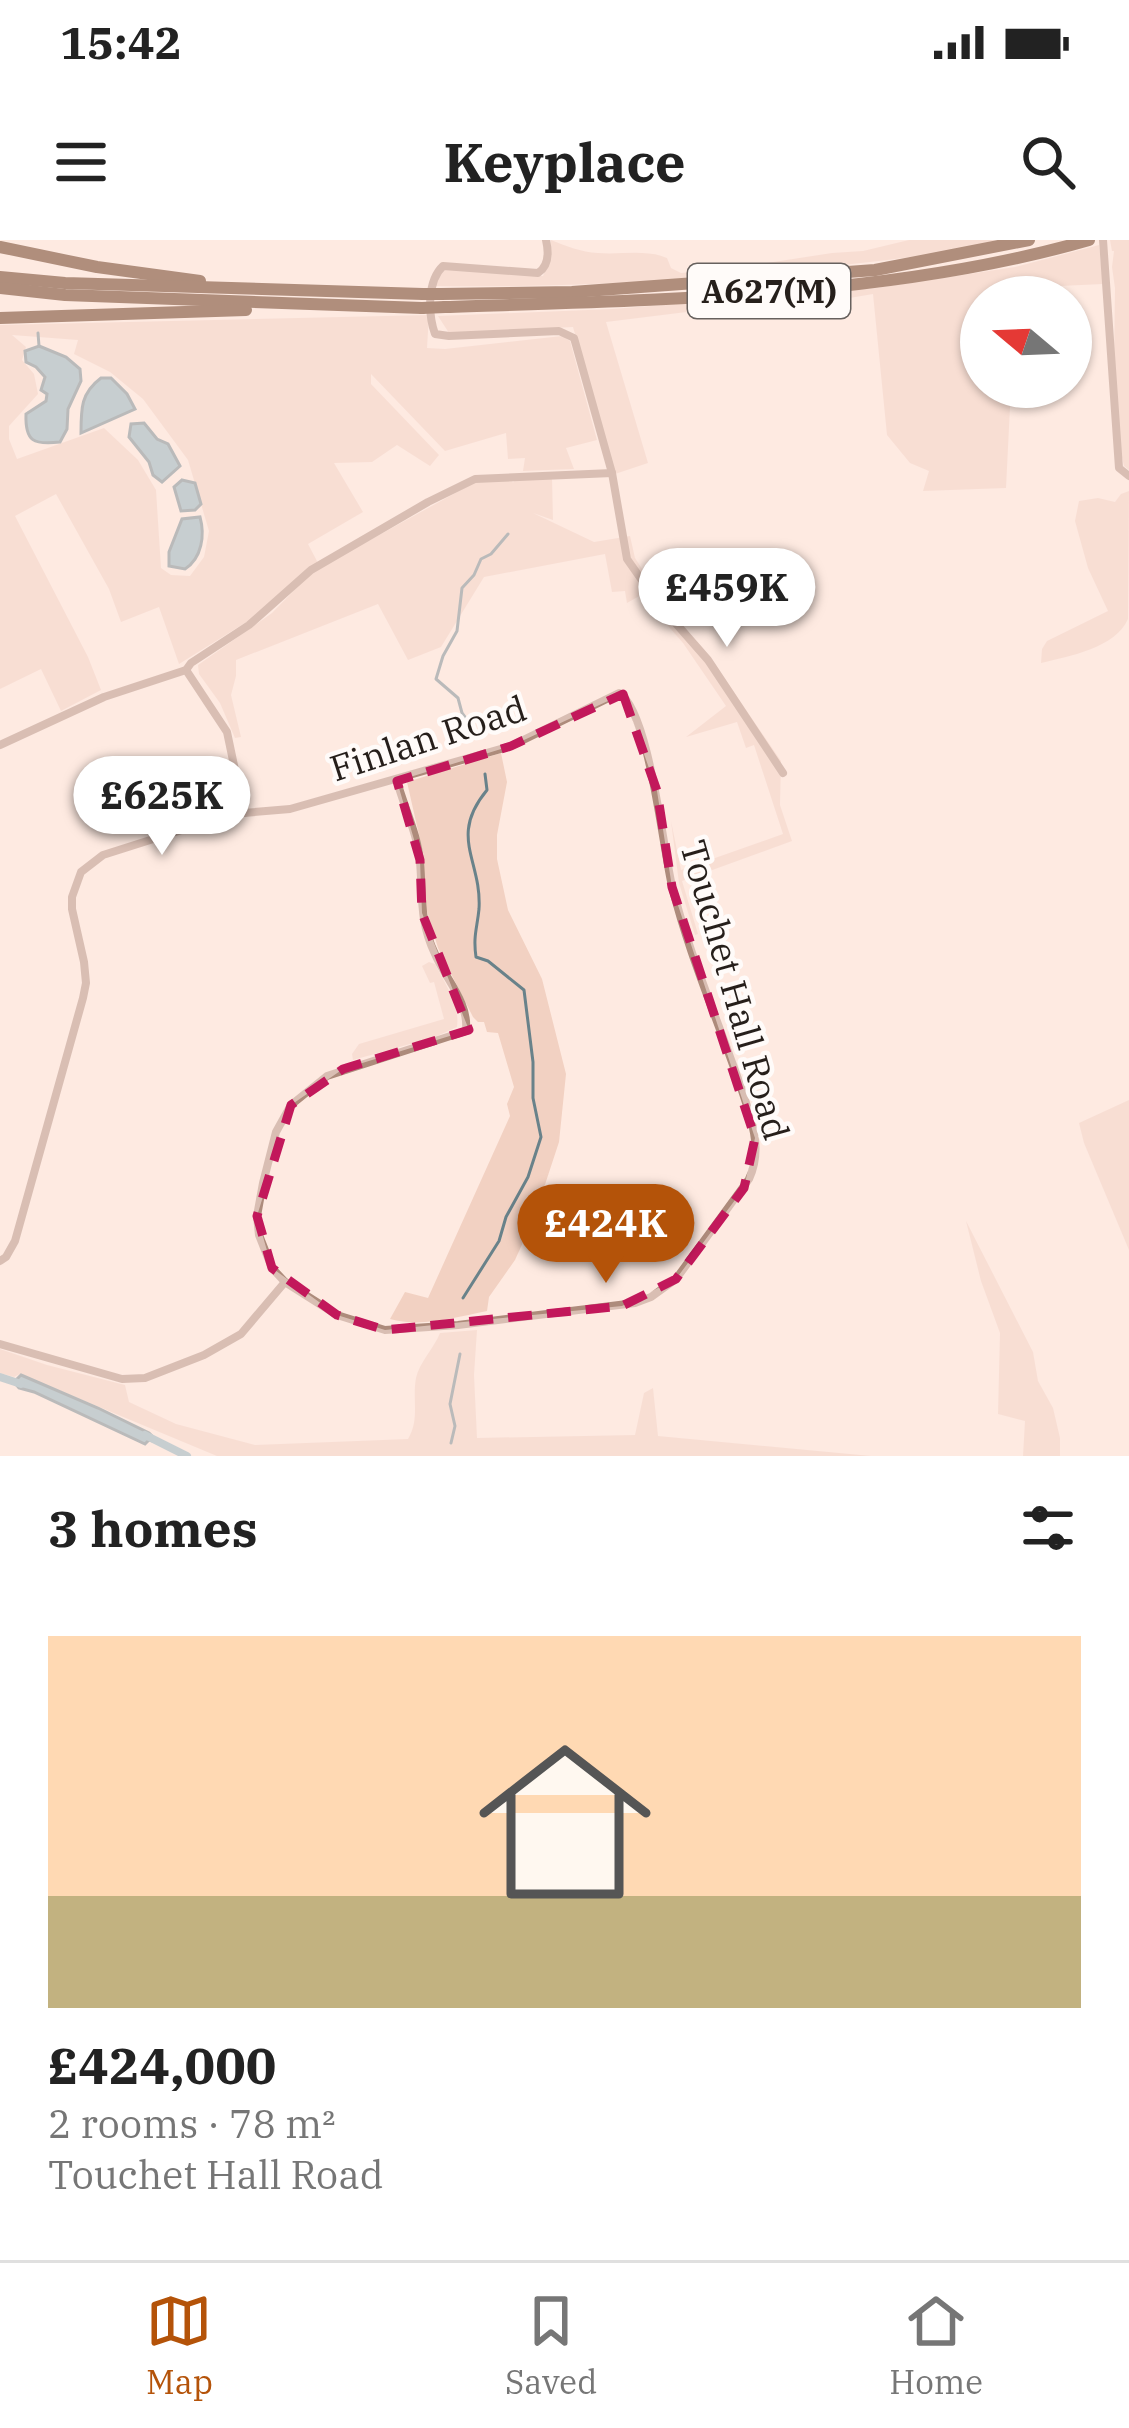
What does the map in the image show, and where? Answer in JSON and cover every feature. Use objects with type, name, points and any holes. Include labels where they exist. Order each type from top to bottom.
[{"type":"highway","name":"A627(M)","points":[[443,301],[875,270],[1029,240]]},
{"type":"highway","name":"A627(M)","points":[[0,248],[151,276],[443,301],[690,297],[808,288],[958,269],[1089,240]]},
{"type":"highway","name":"A627(M)","points":[[0,277],[64,284],[352,294]]},
{"type":"highway","name":"A627(M)","points":[[0,288],[379,308]]},
{"type":"highway","name":"A627(M)","points":[[0,318],[379,308],[423,301]]},
{"type":"street","points":[[546,240],[548,259],[538,273],[442,266],[432,280],[435,334],[559,331],[574,338],[612,473],[627,559],[708,660],[783,773]]},
{"type":"street","points":[[1103,240],[1119,468],[1129,476]]},
{"type":"street","points":[[0,745],[104,697],[186,670],[265,613],[310,570],[475,479],[612,473]]},
{"type":"street","points":[[186,670],[227,732],[244,813]]},
{"type":"street","name":"Finlan Road","points":[[0,1261],[15,1241],[83,998],[85,962],[72,897],[82,872],[94,861],[112,851],[232,814],[290,809],[511,746],[614,694],[623,694]]},
{"type":"street","name":"Touchet Hall Road","points":[[285,1282],[337,1315],[385,1330],[622,1306],[651,1298],[676,1279],[744,1188],[755,1162],[754,1131],[676,899],[657,791],[623,694]]},
{"type":"street","points":[[0,1344],[122,1379],[155,1375],[241,1334],[285,1282],[265,1252],[257,1216],[276,1132],[291,1105],[312,1085],[343,1069],[466,1031],[462,1004],[434,954],[422,913],[420,860],[397,781]]},
{"type":"highlighted area","points":[[623,694],[657,791],[672,887],[755,1138],[744,1188],[676,1279],[622,1306],[385,1330],[337,1315],[272,1268],[257,1216],[291,1105],[343,1069],[469,1030],[422,913],[420,860],[397,781],[511,746]]},
{"type":"shaded area","points":[[551,240],[592,252],[659,255],[681,273],[863,251],[909,240],[996,240],[901,258],[759,273],[574,285],[435,286],[438,274],[446,269],[543,276]]},
{"type":"shaded area","points":[[1110,240],[1129,240],[1129,470],[1121,453]]},
{"type":"shaded area","points":[[1099,245],[1103,284],[1092,285],[1092,276],[960,276],[960,408],[1010,408],[1006,488],[923,491],[929,471],[910,463],[887,435],[873,294],[606,322],[648,463],[615,474],[573,327],[449,333],[438,316],[612,309],[876,288],[1015,267]]},
{"type":"shaded area","points":[[429,315],[427,348],[562,336],[570,341],[597,440],[566,448],[574,469],[523,471],[525,458],[508,459],[506,433],[445,451],[371,374],[371,384],[439,455],[430,466],[397,445],[372,462],[334,463],[363,512],[308,544],[318,563],[253,618],[179,664],[159,607],[121,622],[109,589],[56,494],[15,516],[101,690],[61,711],[41,669],[0,689],[0,325]],"holes":[[[12,335],[78,340],[74,354],[110,372],[143,399],[188,460],[209,531],[204,557],[190,576],[171,575],[161,568],[156,490],[138,460],[104,428],[17,459],[9,426],[38,394],[34,374],[22,360],[26,347]]]},
{"type":"shaded area","points":[[552,478],[553,520],[533,513],[594,542],[630,536],[635,558],[667,608],[714,663],[781,761],[780,805],[792,841],[682,881],[695,935],[679,883],[671,821],[681,870],[783,834],[754,745],[746,748],[737,722],[686,737],[726,706],[683,643],[641,595],[627,603],[625,591],[612,592],[605,554],[484,577],[441,647],[408,660],[378,604],[236,660],[231,695],[241,737],[235,738],[220,703],[199,674],[198,665],[272,613],[312,572],[477,481]]},
{"type":"shaded area","points":[[1129,491],[1128,619],[1102,644],[1041,663],[1047,641],[1108,611],[1088,568],[1075,521],[1079,501],[1115,502]]},
{"type":"shaded area","points":[[501,753],[507,782],[497,859],[508,910],[542,979],[566,1074],[559,1142],[534,1218],[515,1260],[489,1297],[487,1311],[439,1321],[390,1319],[405,1292],[428,1298],[510,1116],[507,1104],[514,1087],[498,1033],[487,1032],[484,1022],[473,1017],[438,948],[424,901],[424,857],[407,782]]},
{"type":"shaded area","points":[[435,964],[451,994],[457,1027],[353,1060],[359,1044],[444,1019],[434,982],[430,983],[422,966]]},
{"type":"shaded area","points":[[1129,1100],[1129,1250],[1079,1123]]},
{"type":"shaded area","points":[[966,1221],[1033,1352],[1038,1381],[1053,1408],[1060,1456],[1023,1456],[1025,1421],[998,1414],[1000,1333]]},
{"type":"shaded area","points":[[477,1330],[477,1438],[635,1435],[644,1393],[653,1388],[658,1436],[871,1456],[217,1456],[20,1374],[0,1373],[0,1349],[125,1385],[129,1402],[176,1424],[255,1445],[408,1439],[414,1424],[418,1372],[440,1333]]},
{"type":"water","points":[[39,346],[66,357],[80,369],[81,381],[60,442],[38,442],[27,431],[26,414],[46,401],[47,394],[41,390],[45,377],[26,362],[25,351]]},
{"type":"water","points":[[101,378],[111,378],[135,409],[81,433],[84,402]]},
{"type":"water","points":[[144,423],[168,444],[180,466],[162,482],[129,437],[131,424]]},
{"type":"water","points":[[182,480],[195,483],[201,504],[195,510],[181,511],[174,487]]},
{"type":"water","points":[[200,517],[202,538],[195,559],[185,569],[169,566],[169,552],[182,519]]},
{"type":"water","points":[[716,573],[732,579],[726,602],[715,612],[693,618],[686,611],[684,594],[711,582]]},
{"type":"water","points":[[140,793],[162,793],[197,805],[199,811],[154,823],[131,819],[103,824],[100,814],[107,806]]},
{"type":"water","points":[[21,1375],[149,1433],[153,1441],[145,1444],[19,1388],[14,1382]]},
{"type":"waterway","points":[[38,333],[39,346]]},
{"type":"waterway","points":[[475,731],[458,698],[436,679],[457,631],[462,588],[481,559],[508,534]]},
{"type":"waterway","points":[[463,1298],[499,1241],[541,1137],[524,990],[476,957],[479,892],[468,835],[487,790],[485,774]]},
{"type":"waterway","points":[[451,1443],[455,1426],[450,1404],[460,1354]]},
{"type":"waterway","points":[[0,1377],[21,1384]]},
{"type":"waterway","points":[[145,1435],[187,1456]]}]
